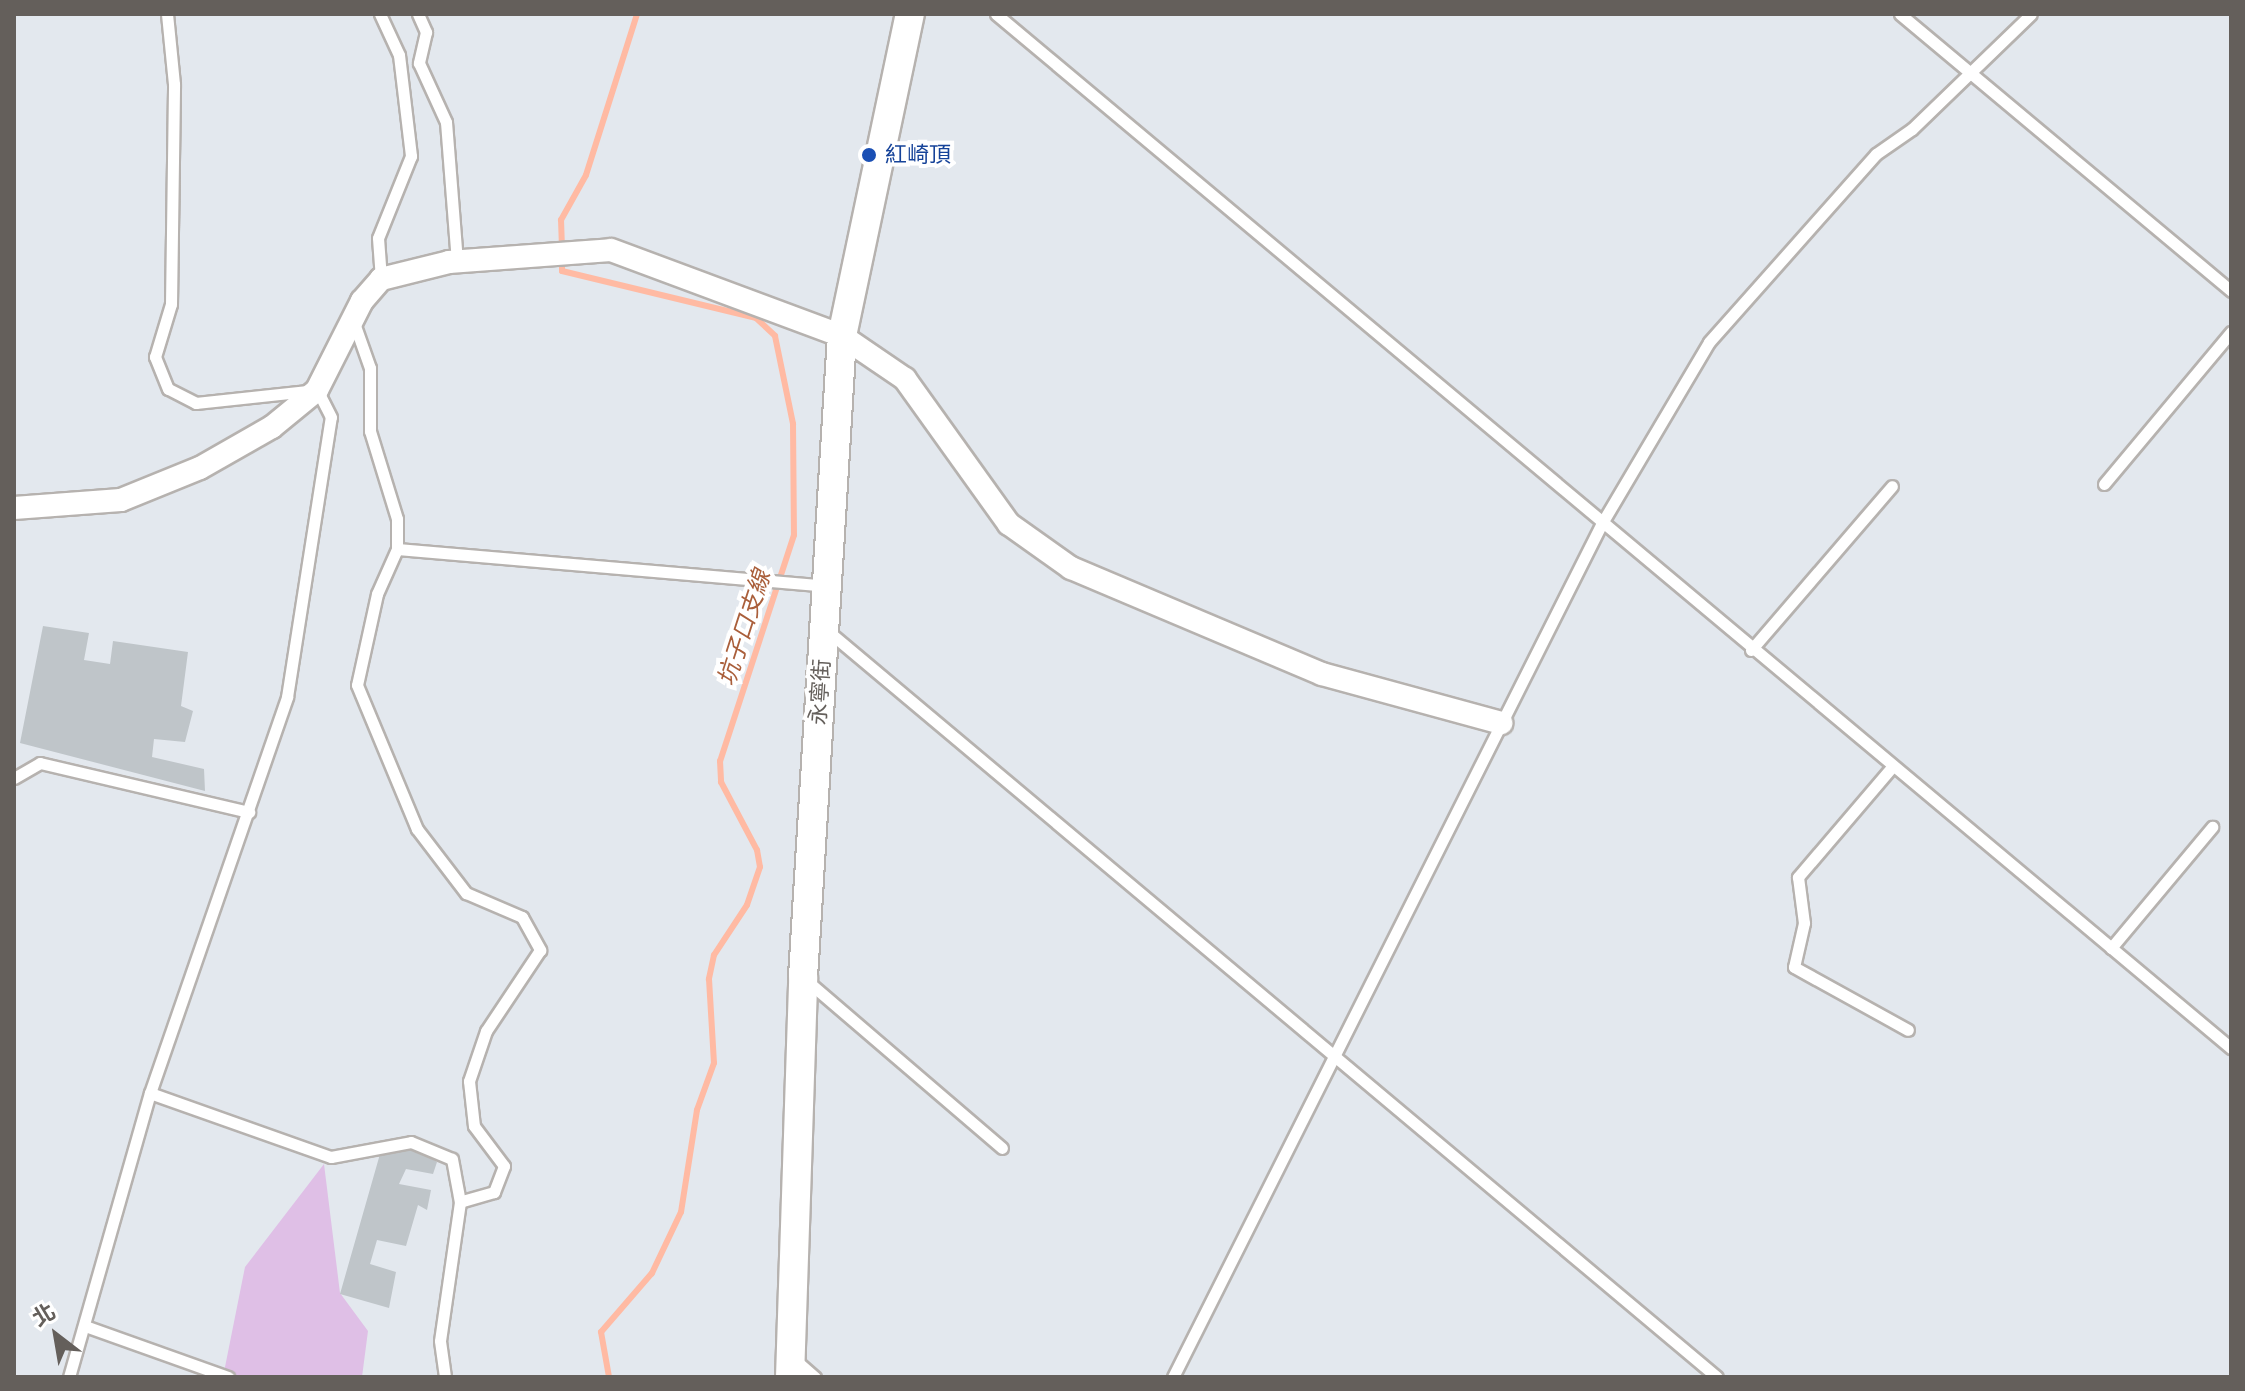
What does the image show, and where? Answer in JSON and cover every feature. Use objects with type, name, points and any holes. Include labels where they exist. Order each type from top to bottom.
[{"type":"street","name":"永寧街","points":[[790,1366],[803,977],[842,336],[910,14]]},
{"type":"street","points":[[14,508],[121,500],[200,468],[272,427],[317,390],[353,319],[381,279],[457,261],[611,250],[842,336],[905,379],[1009,524],[1071,568],[1322,674],[1501,723]]},
{"type":"lane","points":[[69,1377],[150,1093],[287,697],[331,417],[317,390],[196,403],[168,389],[155,357],[171,304],[174,84],[167,14]]},
{"type":"lane","points":[[380,14],[399,55],[411,156],[378,238],[381,279]]},
{"type":"lane","points":[[418,14],[426,32],[419,63],[446,122],[457,261]]},
{"type":"lane","points":[[996,14],[1751,650],[2231,1048]]},
{"type":"lane","points":[[1900,14],[2231,291]]},
{"type":"lane","points":[[1173,1377],[1602,523],[1709,342],[1876,154],[1912,129],[2031,14]]},
{"type":"lane","points":[[353,319],[370,368],[370,431],[390,491],[397,549],[377,594],[357,685],[417,829],[466,893],[522,917],[540,950],[486,1031],[467,1092],[478,1135],[503,1160],[498,1189],[460,1202]]},
{"type":"lane","points":[[2104,484],[2231,332]]},
{"type":"lane","points":[[1751,650],[1892,486]]},
{"type":"lane","points":[[397,549],[826,586]]},
{"type":"lane","points":[[824,628],[1717,1377]]},
{"type":"lane","points":[[14,778],[40,763],[249,812]]},
{"type":"lane","points":[[1892,767],[1798,877],[1804,923],[1794,967],[1908,1030]]},
{"type":"lane","points":[[2111,948],[2212,827]]},
{"type":"lane","points":[[803,977],[1002,1148]]},
{"type":"lane","points":[[150,1093],[331,1157],[411,1142],[452,1159],[460,1202],[440,1341],[445,1377]]},
{"type":"lane","points":[[85,1326],[228,1377]]},
{"type":"lane","points":[[790,1366],[815,1377]]},
{"type":"shaded area","points":[[324,1164],[340,1293],[368,1331],[362,1377],[223,1377],[245,1267]]},
{"type":"building","points":[[43,626],[89,633],[84,660],[110,664],[113,641],[188,652],[181,706],[193,711],[185,742],[154,739],[152,757],[204,769],[205,791],[20,743]]},
{"type":"building","points":[[404,1143],[437,1162],[433,1174],[406,1169],[399,1184],[431,1190],[427,1210],[418,1205],[406,1246],[377,1240],[370,1264],[396,1272],[389,1308],[340,1294],[382,1147]]},
{"type":"waterway","name":"坑子口支線","points":[[562,248],[561,220],[586,175],[637,14]]},
{"type":"waterway","name":"坑子口支線","points":[[562,259],[562,271],[756,318],[775,336],[793,424],[794,535],[720,761],[721,782],[757,850],[760,867],[747,905],[714,955],[709,979],[714,1063],[697,1110],[681,1212],[652,1273],[601,1332],[609,1377]]},
{"type":"place","name":"紅崎頂","points":[[869,155]]}]
